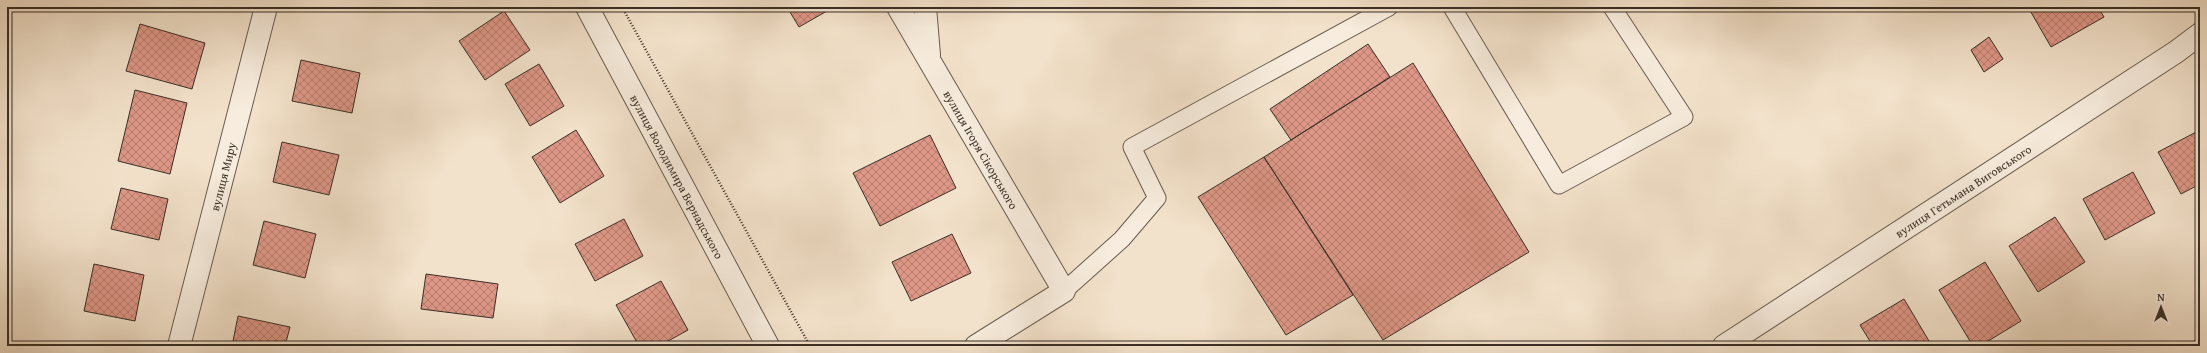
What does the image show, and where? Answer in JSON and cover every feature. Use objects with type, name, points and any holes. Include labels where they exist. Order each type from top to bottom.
[{"type":"street","name":"вулиця Миру","points":[[179,346],[266,7]]},
{"type":"street","name":"вулиця Володимира Вернадського","points":[[587,7],[768,346]]},
{"type":"street","name":"вулиця Ігоря Сікорського","points":[[898,7],[1064,291]]},
{"type":"street","points":[[925,7],[929,60]]},
{"type":"street","name":"вулиця Гетьмана Виговського","points":[[1724,346],[2176,52],[2200,34]]},
{"type":"street","points":[[976,346],[1064,291]]},
{"type":"lane","points":[[1064,291],[1122,239],[1157,198],[1132,147],[1389,7]]},
{"type":"lane","points":[[1452,7],[1559,185],[1684,117],[1612,7]]},
{"type":"path","points":[[622,7],[810,346]]},
{"type":"building","points":[[787,7],[834,7],[799,27]]},
{"type":"building","points":[[2028,7],[2098,7],[2104,17],[2051,47]]},
{"type":"building","points":[[504,11],[530,50],[485,80],[459,41]]},
{"type":"building","points":[[140,24],[205,43],[192,89],[126,71]]},
{"type":"building","points":[[1989,37],[2003,59],[1984,72],[1971,50]]},
{"type":"building","points":[[1368,44],[1390,77],[1291,140],[1270,109]]},
{"type":"building","points":[[301,60],[360,73],[352,113],[292,101]]},
{"type":"building","points":[[1413,63],[1529,252],[1383,340],[1264,157]]},
{"type":"building","points":[[539,64],[564,106],[530,126],[505,84]]},
{"type":"building","points":[[135,90],[187,103],[170,174],[118,161]]},
{"type":"building","points":[[576,130],[604,176],[560,203],[532,157]]},
{"type":"building","points":[[2200,130],[2200,184],[2181,194],[2158,152]]},
{"type":"building","points":[[930,135],[956,188],[880,226],[853,173]]},
{"type":"building","points":[[282,142],[339,155],[329,195],[273,182]]},
{"type":"building","points":[[1264,157],[1353,295],[1286,335],[1198,197]]},
{"type":"building","points":[[2133,172],[2155,213],[2105,240],[2083,199]]},
{"type":"building","points":[[121,188],[168,199],[159,240],[111,229]]},
{"type":"building","points":[[2055,217],[2085,262],[2038,292],[2009,246]]},
{"type":"building","points":[[624,219],[643,256],[595,281],[575,244]]},
{"type":"building","points":[[264,221],[316,234],[305,278],[253,265]]},
{"type":"building","points":[[952,234],[971,273],[911,301],[892,262]]},
{"type":"building","points":[[1985,262],[2021,321],[1980,346],[1973,346],[1939,290]]},
{"type":"building","points":[[94,264],[144,275],[135,321],[84,311]]},
{"type":"building","points":[[426,274],[498,284],[493,318],[421,309]]},
{"type":"building","points":[[661,281],[688,330],[659,346],[639,346],[616,305]]},
{"type":"building","points":[[1904,299],[1932,346],[1873,346],[1860,325]]},
{"type":"building","points":[[238,316],[290,327],[285,346],[232,346]]},
{"type":"building","points":[[2200,338],[2200,346],[2185,346]]}]
